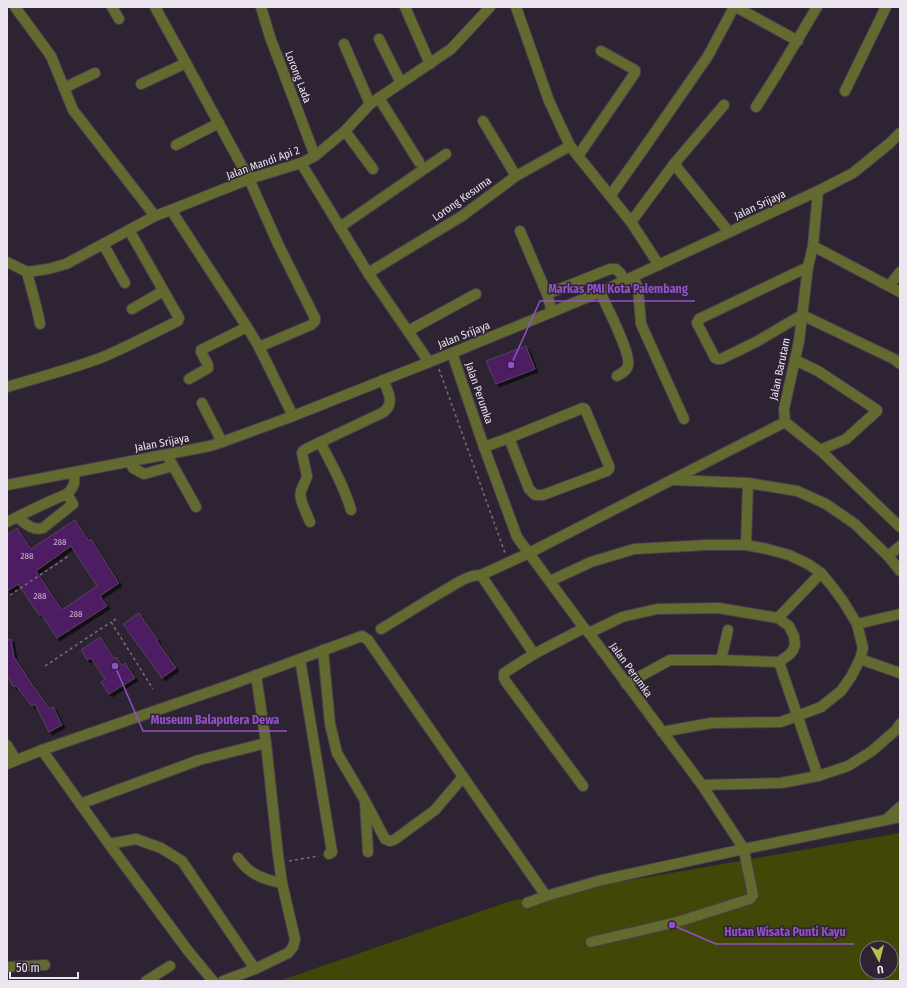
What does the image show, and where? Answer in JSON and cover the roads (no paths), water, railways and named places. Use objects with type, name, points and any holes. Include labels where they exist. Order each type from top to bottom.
[{"type":"street","points":[[15,7],[51,56],[73,110],[155,216]]},
{"type":"street","points":[[112,7],[119,19]]},
{"type":"street","points":[[155,7],[249,179],[279,246],[315,318],[315,321],[311,325],[259,347]]},
{"type":"street","name":"Lorong Lada","points":[[261,7],[270,37],[315,156]]},
{"type":"street","points":[[405,7],[430,64]]},
{"type":"street","name":"Jalan Mandi Api 2","points":[[27,272],[48,269],[66,264],[155,216],[249,179],[301,163],[315,156],[345,131],[370,104],[450,49],[490,7]]},
{"type":"street","points":[[516,7],[549,101],[570,146],[631,222],[659,265]]},
{"type":"street","points":[[610,196],[708,56],[735,7],[798,41]]},
{"type":"street","points":[[756,107],[798,41],[817,7]]},
{"type":"street","points":[[845,91],[886,7]]},
{"type":"street","points":[[380,39],[401,83]]},
{"type":"street","points":[[344,44],[370,104]]},
{"type":"street","points":[[578,156],[636,72],[635,70],[601,52]]},
{"type":"street","points":[[141,84],[186,63]]},
{"type":"street","points":[[64,88],[95,73]]},
{"type":"street","points":[[379,98],[419,162]]},
{"type":"street","points":[[631,222],[674,164],[724,105]]},
{"type":"street","points":[[483,120],[516,176]]},
{"type":"street","points":[[176,145],[219,124]]},
{"type":"street","points":[[345,131],[373,169]]},
{"type":"street","name":"Jalan Srijaya","points":[[7,485],[210,446],[293,416],[600,292],[818,191],[853,173],[900,133]]},
{"type":"street","name":"Lorong Kesuma","points":[[368,273],[462,216],[516,176],[570,146]]},
{"type":"street","points":[[340,227],[446,154]]},
{"type":"street","points":[[301,163],[368,273],[408,331],[432,361]]},
{"type":"street","points":[[674,164],[729,232]]},
{"type":"street","name":"Jalan Barutam","points":[[785,422],[784,409],[799,341],[808,267],[813,246],[818,191]]},
{"type":"street","points":[[171,210],[259,347],[293,416]]},
{"type":"street","points":[[7,387],[83,364],[123,348],[178,321],[179,318],[129,230]]},
{"type":"street","points":[[520,231],[547,294],[552,312]]},
{"type":"street","points":[[103,244],[125,283]]},
{"type":"street","points":[[813,246],[900,292]]},
{"type":"street","points":[[7,262],[27,272],[40,324]]},
{"type":"street","points":[[808,267],[699,319],[697,323],[715,358],[721,359],[756,342],[802,315],[894,359],[900,364]]},
{"type":"street","points":[[547,294],[610,269],[616,269],[638,288],[641,324],[684,419]]},
{"type":"street","points":[[890,286],[900,272]]},
{"type":"street","points":[[132,309],[164,291]]},
{"type":"street","points":[[600,292],[625,344],[628,354],[628,367],[625,372],[617,376]]},
{"type":"street","points":[[408,331],[476,294]]},
{"type":"street","points":[[189,379],[208,368],[201,350],[247,327]]},
{"type":"street","name":"Jalan Perumka","points":[[452,353],[484,447],[518,537],[702,785],[744,849]]},
{"type":"street","points":[[794,360],[818,371],[877,410],[846,439],[820,450]]},
{"type":"street","points":[[310,522],[300,496],[307,476],[302,453],[303,451],[384,412],[390,403],[390,397],[383,380]]},
{"type":"street","points":[[202,403],[222,442]]},
{"type":"street","points":[[484,447],[580,409],[585,409],[609,469],[608,471],[543,495],[535,495],[529,489],[509,438]]},
{"type":"street","points":[[381,630],[436,595],[465,579],[481,576],[529,553],[785,422],[820,450],[900,526]]},
{"type":"street","points":[[320,442],[349,502],[351,510]]},
{"type":"street","points":[[167,455],[196,507]]},
{"type":"street","points":[[130,462],[133,468],[144,474],[173,466]]},
{"type":"street","points":[[7,522],[67,494],[75,483],[74,472]]},
{"type":"street","points":[[672,480],[748,483],[797,491],[826,504],[855,524],[888,556],[900,571]]},
{"type":"street","points":[[746,545],[748,483]]},
{"type":"street","points":[[17,517],[33,528],[42,528],[73,505],[67,494]]},
{"type":"street","points":[[550,582],[591,562],[634,550],[706,545],[746,545],[767,549],[808,564],[821,573],[844,601],[857,624],[863,648],[852,677],[841,691],[821,707],[780,722],[711,723],[662,732]]},
{"type":"street","points":[[888,556],[900,546]]},
{"type":"street","points":[[778,618],[821,573]]},
{"type":"street","points":[[481,576],[534,654]]},
{"type":"street","points":[[583,786],[506,682],[504,673],[534,654],[587,631],[622,617],[657,609],[718,608],[778,618],[789,626],[794,636],[794,650],[778,662],[670,660],[626,684]]},
{"type":"street","points":[[857,624],[900,614]]},
{"type":"street","points":[[721,660],[728,630]]},
{"type":"street","points":[[7,745],[12,762],[362,636],[368,640],[546,896]]},
{"type":"street","points":[[323,650],[330,724],[337,753],[385,839],[390,841],[394,840],[436,810],[463,777]]},
{"type":"street","points":[[300,659],[332,852],[329,854]]},
{"type":"street","points":[[860,659],[900,672]]},
{"type":"street","points":[[778,662],[818,776]]},
{"type":"street","points":[[223,981],[255,969],[288,953],[293,947],[295,939],[282,884],[266,743],[256,675]]},
{"type":"street","points":[[702,785],[781,783],[818,776],[848,766],[872,751],[897,735],[896,730],[900,724]]},
{"type":"street","points":[[80,804],[199,760],[266,743]]},
{"type":"street","points":[[42,750],[109,844],[189,952],[213,981]]},
{"type":"street","points":[[364,799],[368,852]]},
{"type":"street","points":[[886,820],[900,807]]},
{"type":"street","points":[[526,903],[602,880],[900,817]]},
{"type":"street","points":[[109,844],[136,840],[160,848],[182,861],[255,969]]},
{"type":"street","points":[[591,942],[677,922],[750,899],[753,895],[744,849]]},
{"type":"street","points":[[238,858],[249,870],[259,876],[282,884]]},
{"type":"street","points":[[7,967],[45,965]]},
{"type":"street","points":[[146,981],[170,966]]},
{"type":"place","name":"Markas PMI Kota Palembang","points":[[511,365]]},
{"type":"place","name":"Museum Balaputera Dewa","points":[[115,666]]},
{"type":"place","name":"Hutan Wisata Punti Kayu","points":[[672,925]]}]
